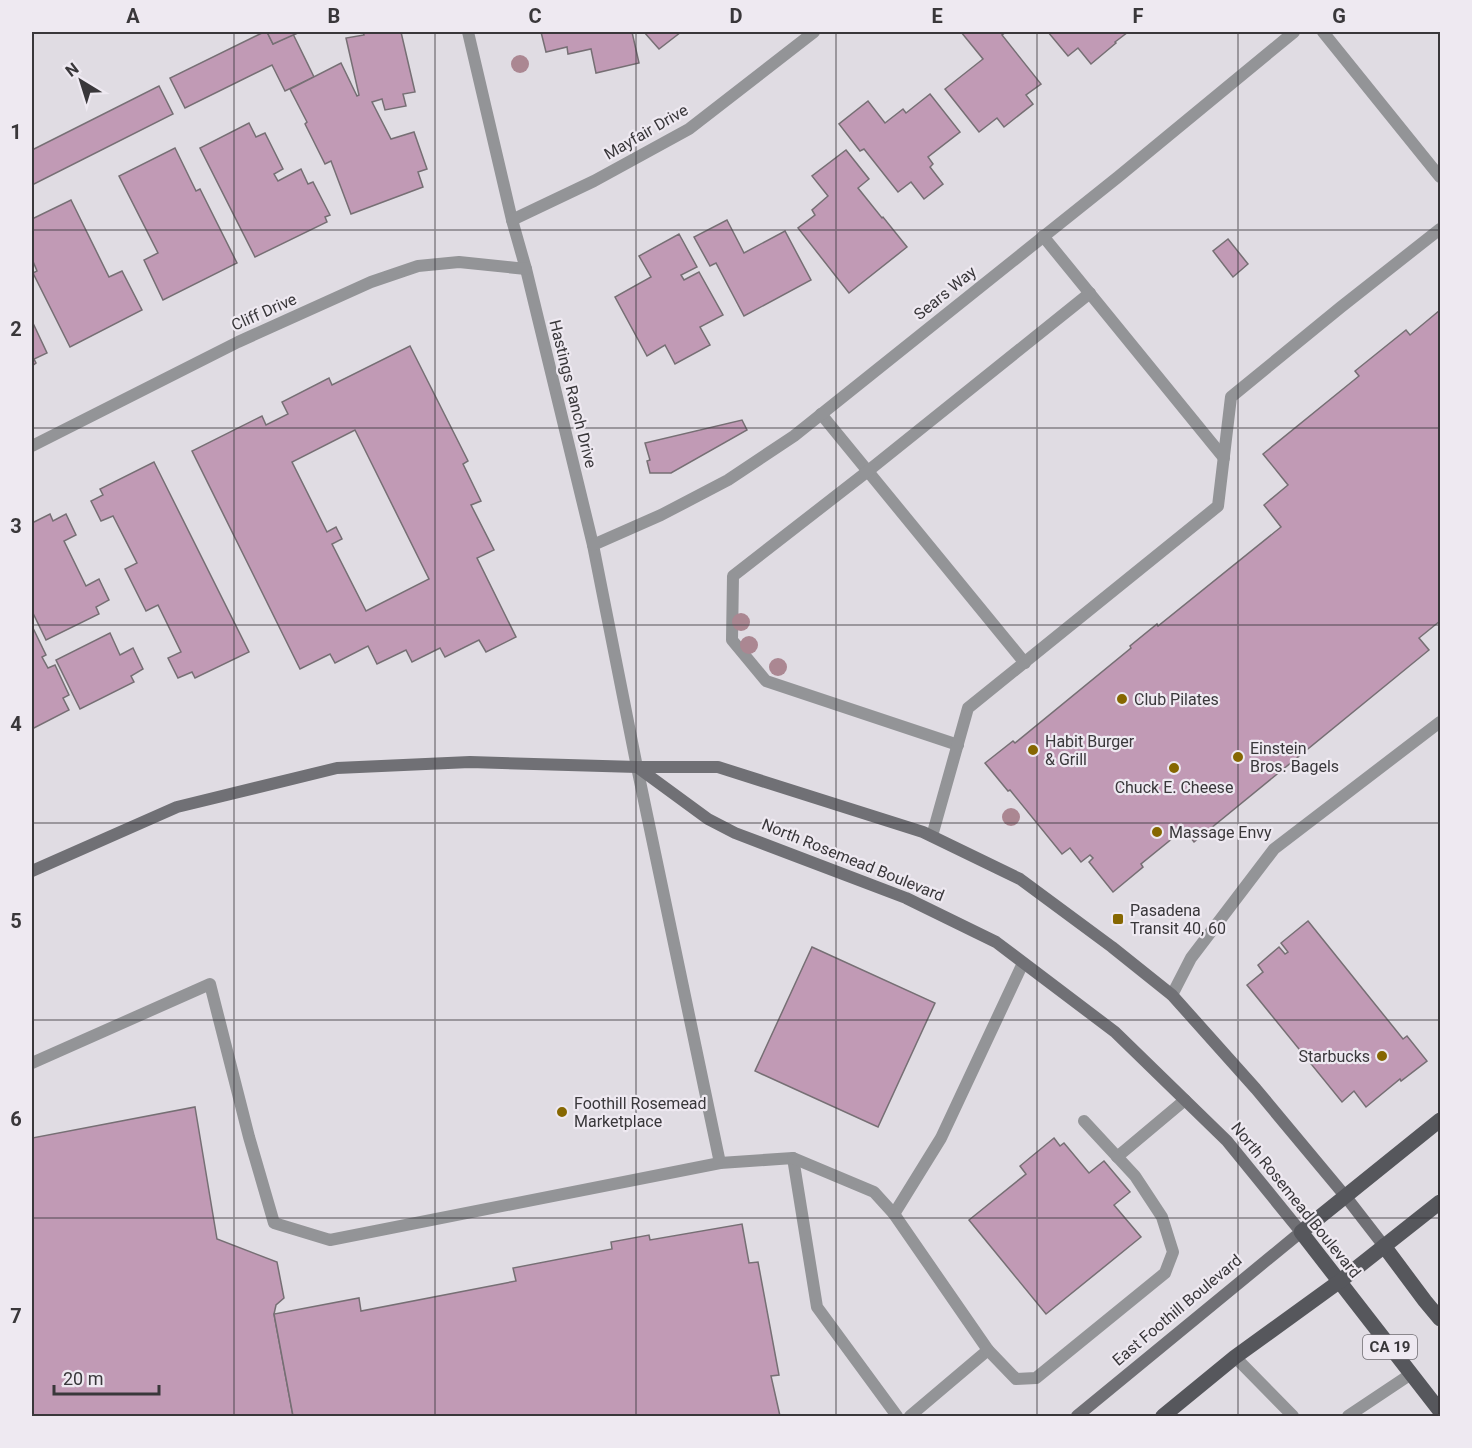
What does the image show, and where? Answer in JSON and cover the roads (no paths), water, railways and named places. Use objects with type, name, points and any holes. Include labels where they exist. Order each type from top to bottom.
[{"type":"main road","points":[[32,872],[177,807],[337,768],[470,762],[718,767],[923,832],[1020,879],[1172,995],[1256,1089],[1346,1197],[1440,1319]]},
{"type":"main road","name":"North Rosemead Boulevard","points":[[637,767],[708,819],[735,833],[906,898],[996,942],[1115,1032],[1227,1141],[1340,1281],[1440,1411]]},
{"type":"main road","points":[[1300,1232],[1440,1120]]},
{"type":"main road","points":[[1163,1416],[1235,1357],[1340,1281],[1440,1202]]},
{"type":"main road","name":"East Foothill Boulevard","points":[[1077,1416],[1300,1232]]},
{"type":"street","name":"Hastings Ranch Drive","points":[[468,32],[593,545],[720,1163]]},
{"type":"street","name":"Mayfair Drive","points":[[512,220],[594,181],[689,129],[814,32]]},
{"type":"street","name":"Sears Way","points":[[593,545],[661,515],[728,480],[794,436],[1118,177],[1294,32]]},
{"type":"street","points":[[1323,32],[1440,177]]},
{"type":"street","points":[[932,836],[968,708],[1218,506],[1231,397],[1440,229]]},
{"type":"street","points":[[1043,236],[1224,458]]},
{"type":"street","name":"Cliff Drive","points":[[32,446],[238,342],[371,282],[418,266],[459,262],[526,269]]},
{"type":"street","points":[[958,745],[766,681],[732,640],[733,576],[1090,293]]},
{"type":"street","points":[[821,414],[1025,663]]},
{"type":"street","points":[[1172,995],[1191,958],[1274,849],[1440,722]]},
{"type":"street","points":[[894,1214],[941,1138],[1023,963]]},
{"type":"street","points":[[32,1064],[210,984],[249,1137],[274,1223],[330,1240],[720,1163],[793,1158],[874,1192],[894,1214],[988,1350],[1016,1378],[1036,1378],[1165,1274],[1173,1252],[1162,1217],[1135,1176],[1084,1121]]},
{"type":"street","points":[[1117,1157],[1185,1100]]},
{"type":"street","points":[[793,1158],[817,1307],[897,1416]]},
{"type":"street","points":[[910,1416],[988,1350]]},
{"type":"street","points":[[1235,1357],[1293,1416]]},
{"type":"street","points":[[1348,1416],[1411,1374]]},
{"type":"place","name":"Club Pilates","points":[[1122,699]]},
{"type":"place","name":"Habit Burger & Grill","points":[[1033,750]]},
{"type":"place","name":"Einstein Bros. Bagels","points":[[1238,757]]},
{"type":"place","name":"Chuck E. Cheese","points":[[1174,768]]},
{"type":"place","name":"Massage Envy","points":[[1157,832]]},
{"type":"place","name":"Pasadena Transit 40, 60","points":[[1118,919]]},
{"type":"place","name":"Starbucks","points":[[1382,1056]]},
{"type":"place","name":"Foothill Rosemead Marketplace","points":[[562,1112]]}]
